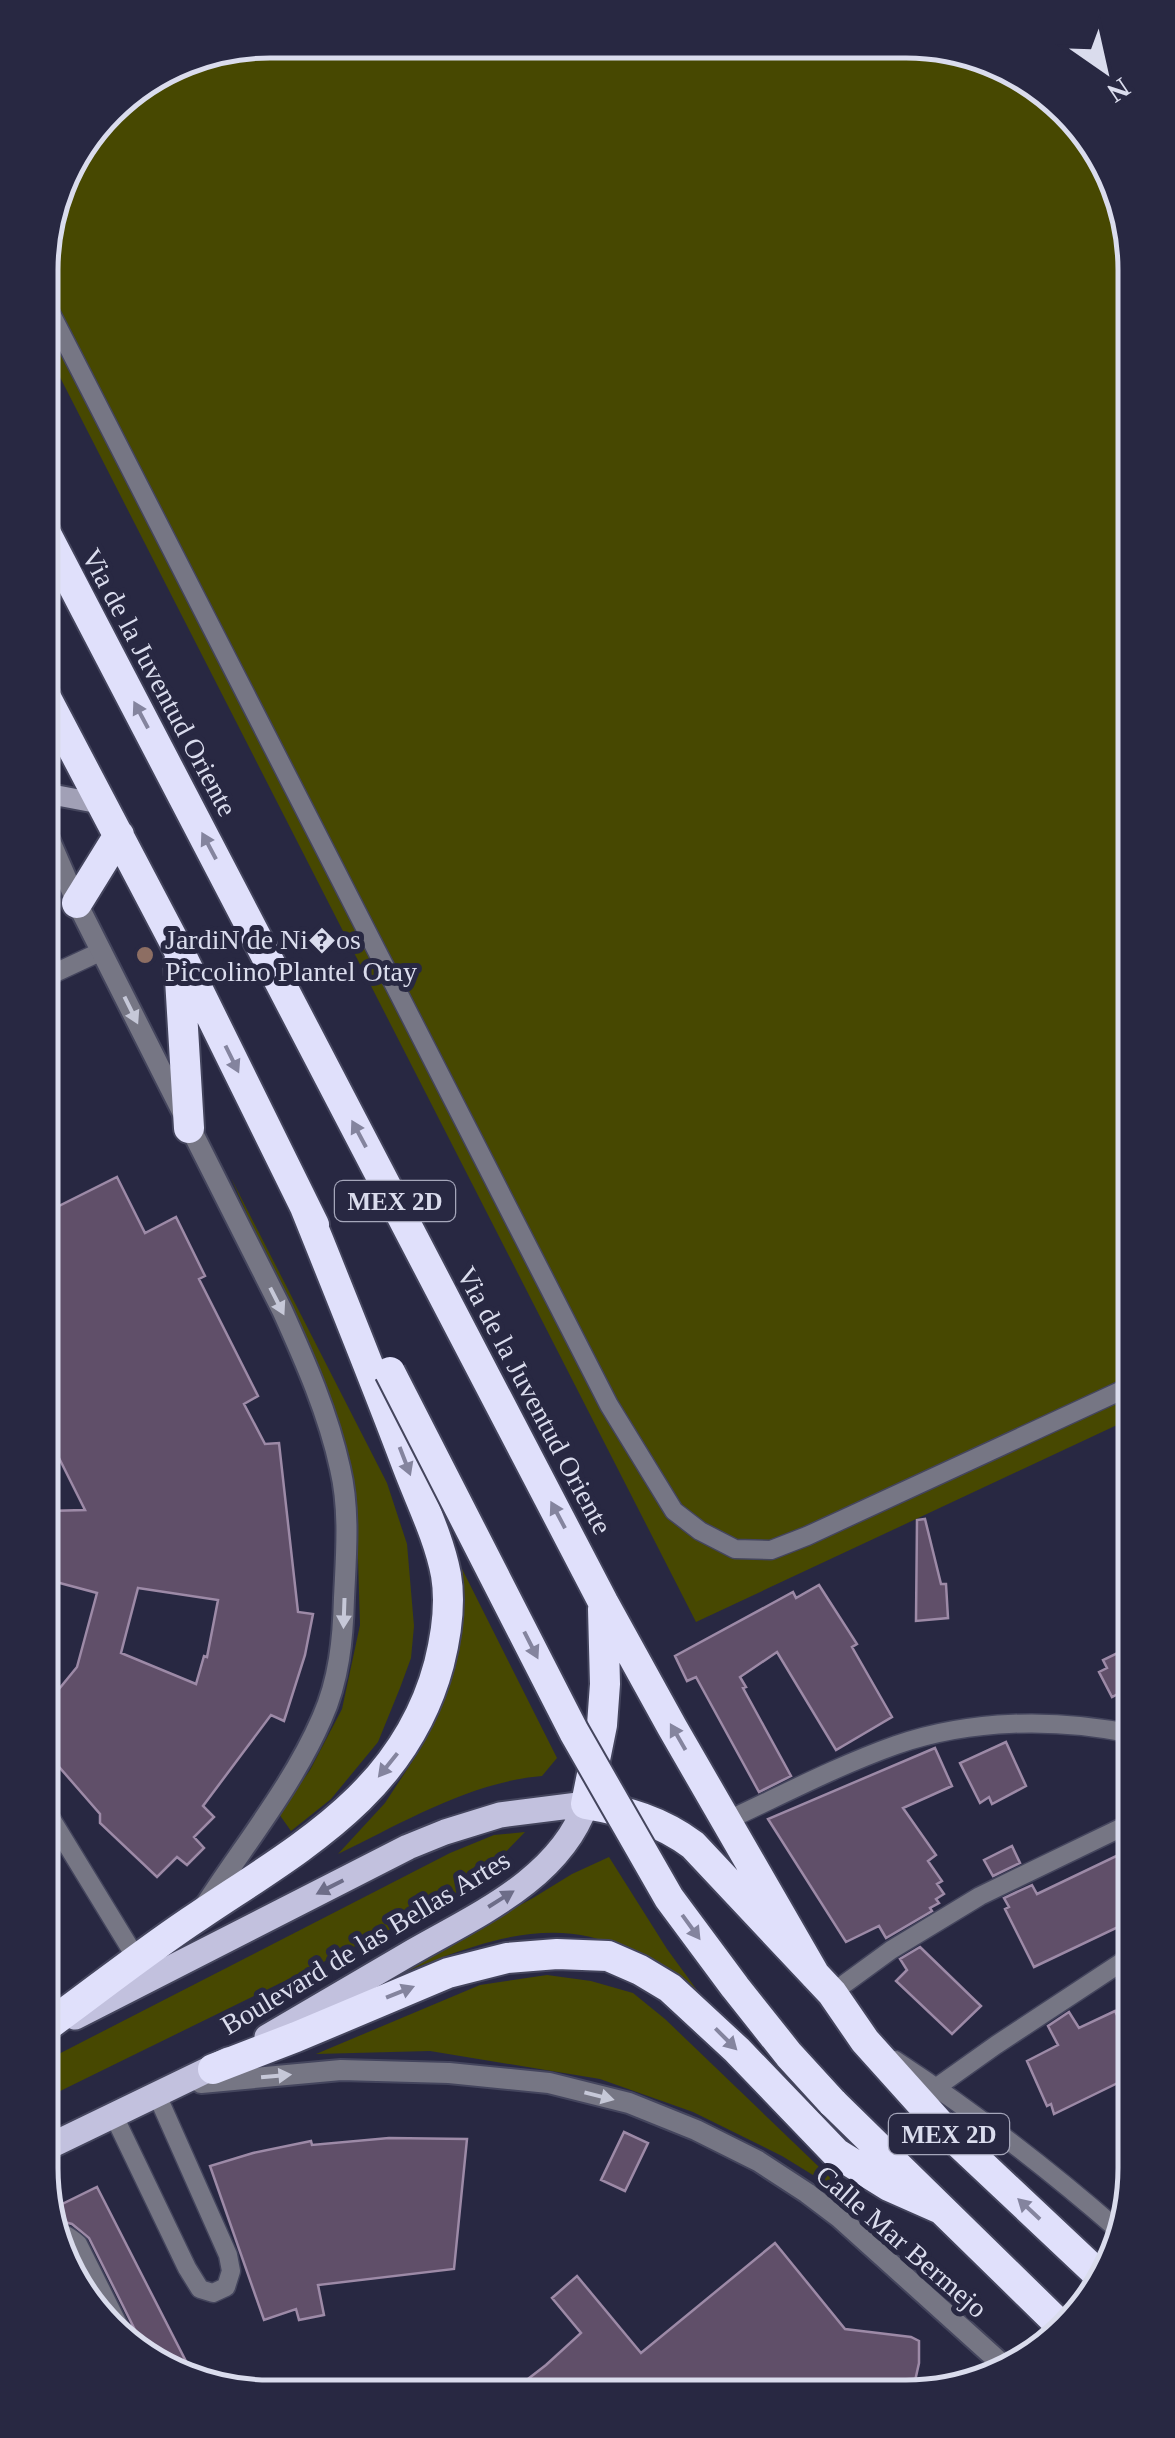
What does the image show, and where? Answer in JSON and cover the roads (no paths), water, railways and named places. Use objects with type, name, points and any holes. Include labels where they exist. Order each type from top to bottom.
[{"type":"highway","name":"Via de la Juventud Oriente","points":[[58,557],[603,1602],[726,1822],[823,1984]]},
{"type":"highway","name":"MEX 2D","points":[[58,720],[178,949],[305,1208],[574,1732],[669,1898],[735,1987],[832,2102],[1054,2319]]},
{"type":"highway","points":[[77,904],[119,834]]},
{"type":"highway","points":[[178,949],[189,1128]]},
{"type":"highway","points":[[58,2021],[143,1970],[198,1916],[290,1857],[330,1826],[360,1799],[404,1744],[434,1683],[444,1645],[446,1574],[305,1208]]},
{"type":"highway","points":[[603,1602],[602,1725],[586,1804],[626,1811],[674,1830],[694,1845],[823,1984]]},
{"type":"highway","points":[[213,2069],[448,1973],[507,1958],[556,1954],[608,1956],[670,1988],[738,2050],[836,2153],[888,2186],[941,2209]]},
{"type":"highway","name":"MEX 2D","points":[[823,1984],[865,2040],[927,2094],[945,2130],[1092,2268]]},
{"type":"main road","points":[[58,796],[102,804]]},
{"type":"main road","name":"Boulevard de las Bellas Artes","points":[[143,1970],[445,1832],[500,1815],[586,1804]]},
{"type":"main road","name":"Boulevard de las Bellas Artes","points":[[58,2142],[213,2069],[513,1892],[555,1856],[586,1804]]},
{"type":"street","points":[[58,860],[282,1310],[309,1370],[340,1468],[345,1498],[343,1633],[337,1676],[323,1717],[295,1771],[198,1916]]},
{"type":"street","name":"Calle Mar Bermejo","points":[[168,2090],[341,2070],[449,2072],[549,2083],[629,2104],[696,2130],[758,2161],[807,2193],[840,2218],[997,2360]]},
{"type":"lane","points":[[58,327],[609,1406],[674,1511],[700,1531],[735,1549],[771,1550],[1117,1393]]},
{"type":"lane","points":[[58,971],[102,951]]},
{"type":"lane","points":[[726,1822],[898,1744],[948,1732],[1038,1724],[1117,1730]]},
{"type":"lane","points":[[58,1830],[143,1970]]},
{"type":"lane","points":[[823,1984],[891,1950],[980,1896],[1117,1830]]},
{"type":"lane","points":[[1110,2222],[1050,2170],[927,2094],[1117,1965]]},
{"type":"lane","points":[[114,2116],[186,2268],[200,2288],[213,2294],[226,2287],[232,2271],[168,2090]]},
{"type":"lane","points":[[69,2236],[78,2244],[110,2308]]},
{"type":"place","name":"JardiN de Ni�os Piccolino Plantel Otay","points":[[145,955]]}]
